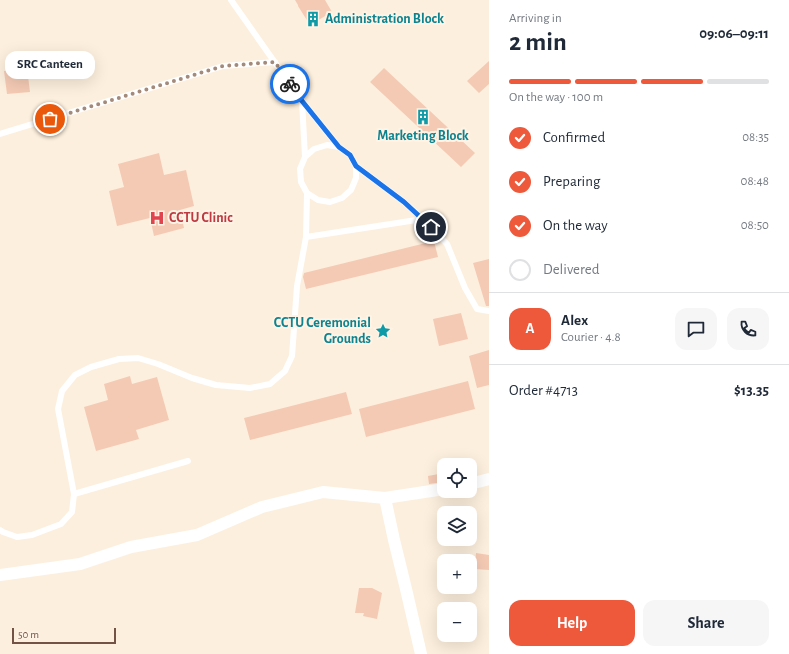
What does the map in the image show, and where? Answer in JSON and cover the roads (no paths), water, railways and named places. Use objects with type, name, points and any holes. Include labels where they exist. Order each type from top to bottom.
[{"type":"street","points":[[477,482],[489,479]]},
{"type":"street","points":[[0,575],[80,564],[132,547],[197,535],[262,506],[323,492],[385,498],[437,490]]},
{"type":"street","points":[[385,498],[421,654]]},
{"type":"lane","points":[[231,0],[302,101],[339,147],[350,155],[356,166],[404,202],[447,244],[465,288],[476,308],[489,311]]},
{"type":"lane","points":[[0,134],[223,66],[275,62]]},
{"type":"lane","points":[[302,101],[305,157],[300,169],[301,182],[308,193],[318,200],[330,202],[342,198],[352,190],[356,178],[356,166]]},
{"type":"lane","points":[[305,157],[314,149],[327,145],[339,147]]},
{"type":"lane","points":[[0,530],[17,537],[32,535],[61,524],[72,512],[74,494],[58,409],[62,391],[75,375],[91,367],[119,359],[138,358],[158,364],[192,378],[216,385],[250,388],[270,384],[285,371],[292,356],[297,286],[306,237],[308,193]]},
{"type":"lane","points":[[306,237],[423,219]]},
{"type":"lane","points":[[74,494],[188,461]]},
{"type":"place","name":"Administration Block","points":[[313,19]]},
{"type":"place","name":"Marketing Block","points":[[423,117]]},
{"type":"place","name":"SRC Canteen","points":[[50,119]]},
{"type":"place","name":"CCTU Clinic","points":[[157,218]]},
{"type":"place","name":"CCTU Ceremonial Grounds","points":[[383,331]]}]
